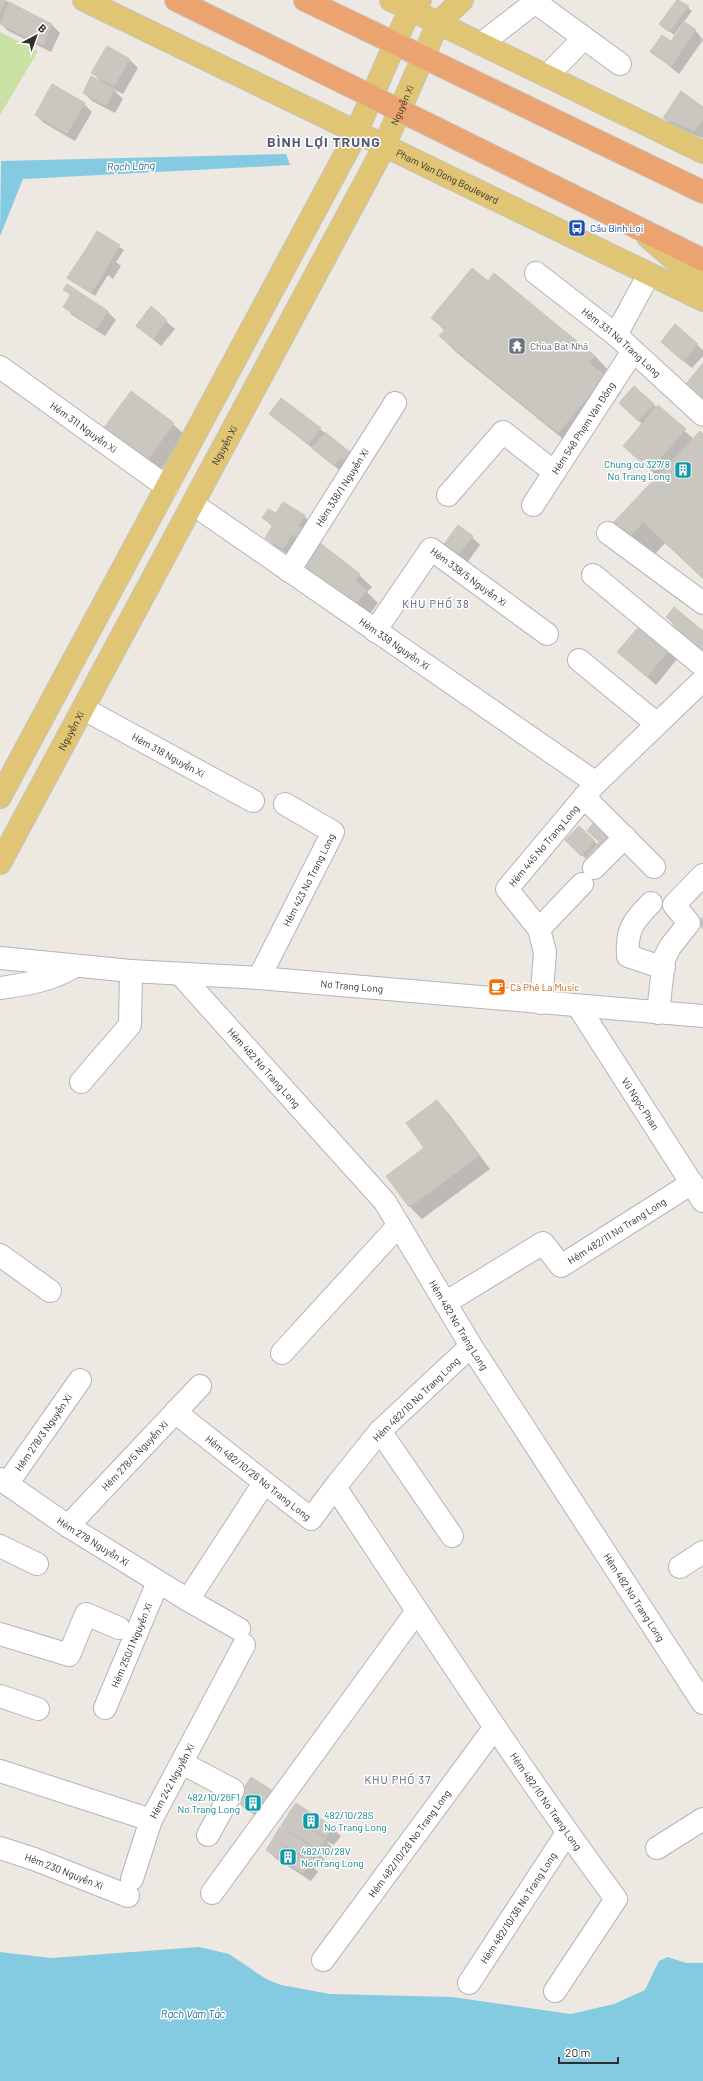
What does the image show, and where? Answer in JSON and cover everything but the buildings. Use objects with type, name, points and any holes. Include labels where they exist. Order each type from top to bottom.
[{"type":"highway","points":[[176,0],[703,260]]},
{"type":"highway","points":[[305,0],[703,192]]},
{"type":"main road","name":"Pham Van Dong Boulevard","points":[[84,0],[703,300]]},
{"type":"main road","points":[[438,23],[462,0]]},
{"type":"main road","points":[[0,796],[168,487],[353,140],[395,44],[408,2],[438,23],[703,152]]},
{"type":"main road","name":"Nguyễn Xí","points":[[0,863],[378,160],[399,109],[438,23]]},
{"type":"main road","points":[[638,228],[692,275],[703,281]]},
{"type":"street","points":[[481,44],[537,1],[620,64]]},
{"type":"street","points":[[547,76],[584,38]]},
{"type":"street","name":"Hẻm 331 Nơ Trang Long","points":[[536,273],[616,335],[703,415]]},
{"type":"street","points":[[616,335],[649,274]]},
{"type":"street","name":"Hẻm 548 Phạm Văn Đồng","points":[[533,504],[633,351]]},
{"type":"street","name":"Hẻm 311 Nguyễn Xí","points":[[0,366],[168,487]]},
{"type":"street","name":"Hẻm 338/1 Nguyễn Xí","points":[[289,571],[395,403]]},
{"type":"street","points":[[448,495],[503,432],[554,472]]},
{"type":"street","name":"Hẻm 338 Nguyễn Xí","points":[[193,504],[375,631],[590,790]]},
{"type":"street","points":[[608,533],[703,603]]},
{"type":"street","name":"Hẻm 338/5 Nguyễn Xí","points":[[375,631],[431,549],[547,634]]},
{"type":"street","points":[[592,575],[703,666]]},
{"type":"street","points":[[579,660],[657,724]]},
{"type":"street","name":"Hẻm 445 Nơ Trang Long","points":[[541,1003],[544,952],[539,929],[507,889],[590,790],[703,680]]},
{"type":"street","name":"Hẻm 318 Nguyễn Xí","points":[[84,709],[253,800]]},
{"type":"street","name":"Hẻm 445 Nơ Trang Long","points":[[590,790],[625,837],[654,867]]},
{"type":"street","name":"Hẻm 423 Nơ Trang Long","points":[[259,978],[333,832],[285,804]]},
{"type":"street","points":[[539,929],[625,837]]},
{"type":"street","points":[[658,1013],[664,959],[670,947],[689,923],[674,905],[703,875]]},
{"type":"street","points":[[651,903],[634,920],[629,931],[628,956],[664,968]]},
{"type":"street","name":"Nơ Trang Long","points":[[0,958],[131,971],[259,978],[703,1016]]},
{"type":"street","points":[[0,988],[26,985],[56,977],[75,966]]},
{"type":"street","points":[[81,1082],[130,1025],[131,971]]},
{"type":"street","name":"Hẻm 482 Nơ Trang Long","points":[[180,974],[385,1202],[471,1346],[703,1703]]},
{"type":"street","name":"Vũ Ngọc Phan","points":[[578,1006],[697,1192]]},
{"type":"street","name":"Hẻm 482/11 Nơ Trang Long","points":[[445,1302],[543,1243],[561,1266],[697,1192]]},
{"type":"street","points":[[282,1353],[399,1226]]},
{"type":"street","points":[[0,1255],[50,1291]]},
{"type":"street","name":"Hẻm 482/10 Nơ Trang Long","points":[[471,1346],[380,1431],[334,1487],[567,1833],[616,1899],[555,1990]]},
{"type":"street","name":"Hẻm 278/3 Nguyễn Xí","points":[[4,1482],[80,1380]]},
{"type":"street","name":"Hẻm 278/5 Nguyễn Xí","points":[[68,1526],[200,1386]]},
{"type":"street","name":"Hẻm 482/10/26 Nơ Trang Long","points":[[175,1412],[310,1519],[334,1487]]},
{"type":"street","points":[[380,1431],[452,1536]]},
{"type":"street","name":"Hẻm 278 Nguyễn Xí","points":[[4,1482],[68,1526],[188,1600],[242,1637]]},
{"type":"street","points":[[188,1600],[264,1483]]},
{"type":"street","points":[[0,1546],[36,1564]]},
{"type":"street","points":[[680,1567],[703,1552]]},
{"type":"street","name":"Hẻm 250/1 Nguyễn Xí","points":[[104,1708],[158,1582]]},
{"type":"street","points":[[212,1893],[417,1611]]},
{"type":"street","name":"Hẻm 250/1 Nguyễn Xí","points":[[0,1634],[69,1655],[86,1614],[119,1628]]},
{"type":"street","name":"Hẻm 242 Nguyễn Xí","points":[[0,1771],[151,1820],[182,1763],[242,1637]]},
{"type":"street","points":[[0,1696],[38,1709]]},
{"type":"street","name":"Hẻm 482/10/28 Nơ Trang Long","points":[[323,1960],[495,1727]]},
{"type":"street","points":[[182,1763],[233,1790],[208,1835]]},
{"type":"street","points":[[657,1848],[703,1818]]},
{"type":"street","name":"Hẻm 230 Nguyễn Xí","points":[[0,1848],[130,1887],[151,1820]]},
{"type":"street","name":"Hẻm 482/10/36 Nơ Trang Long","points":[[469,1983],[567,1833]]},
{"type":"green space","points":[[0,32],[38,51],[0,115]]},
{"type":"water","name":"Rạch Lăng","points":[[286,154],[290,165],[23,179],[0,236],[1,161]]},
{"type":"water","name":"Rạch Vàm Tắc","points":[[199,1947],[229,1954],[266,1979],[281,1985],[330,1994],[452,1997],[571,2014],[614,2004],[645,1990],[659,1961],[668,1957],[686,1963],[703,1963],[703,2081],[0,2081],[0,1952],[51,1958]]},
{"type":"place","name":"Cầu Bình Lợi","points":[[577,228]]},
{"type":"place","name":"Chùa Bát Nhã","points":[[517,346]]},
{"type":"place","name":"Chung cư 327/8 Nơ Trang Long","points":[[683,470]]},
{"type":"place","name":"Cà Phê La Music","points":[[497,987]]},
{"type":"place","name":"482/10/26F1 Nơ Trang Long","points":[[253,1803]]},
{"type":"place","name":"482/10/28S Nơ Trang Long","points":[[311,1821]]},
{"type":"place","name":"482/10/28V Nơ Trang Long","points":[[288,1857]]},
{"type":"district","name":"BÌNH LỢI TRUNG","points":[[324,142]]},
{"type":"district","name":"KHU PHỐ 38","points":[[436,604]]},
{"type":"district","name":"KHU PHỐ 37","points":[[398,1780]]}]
